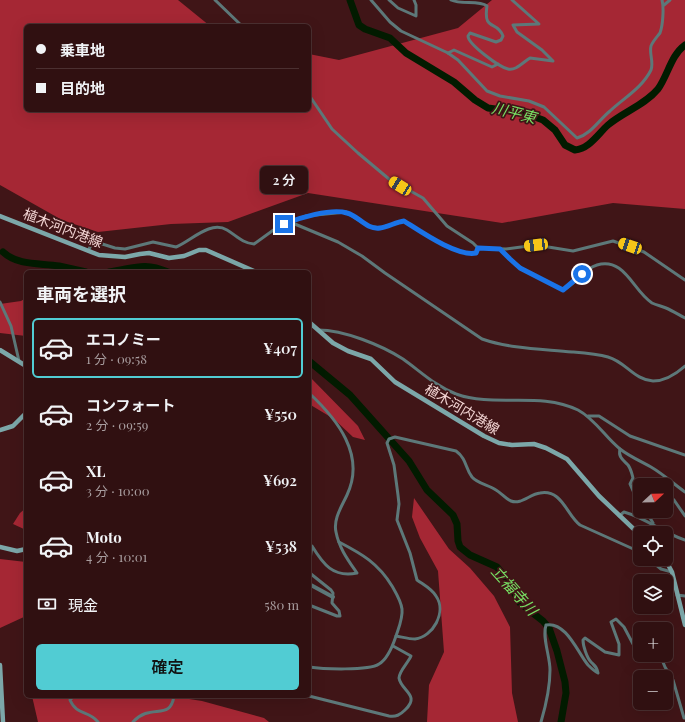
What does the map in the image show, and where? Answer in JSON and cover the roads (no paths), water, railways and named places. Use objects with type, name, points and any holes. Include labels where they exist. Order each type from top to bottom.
[{"type":"main road","name":"植木河内港線","points":[[0,216],[100,255],[125,257],[149,253],[169,258],[184,256],[199,250],[206,250],[251,270]]},
{"type":"main road","name":"植木河内港線","points":[[311,324],[333,343],[348,351],[371,359],[395,382],[484,436],[499,443],[512,445],[534,444],[546,448],[567,459],[619,516],[633,529]]},
{"type":"main road","points":[[0,350],[24,365]]},
{"type":"main road","points":[[0,430],[13,426],[24,415]]},
{"type":"main road","points":[[0,547],[17,551],[24,549]]},
{"type":"main road","points":[[669,566],[672,572],[685,625]]},
{"type":"main road","points":[[0,665],[3,722]]},
{"type":"street","points":[[215,0],[240,24]]},
{"type":"street","points":[[371,0],[390,22],[401,31],[458,60],[487,91],[500,96],[529,101],[544,107],[577,138],[590,130],[644,82],[652,67],[651,47],[660,32],[664,5],[662,0]]},
{"type":"street","points":[[389,0],[398,8],[416,16],[416,5],[414,0]]},
{"type":"street","points":[[451,0],[456,2],[481,3],[487,6],[485,18],[502,32],[503,36],[501,40],[496,42],[470,33],[468,39],[477,49],[508,70],[516,69],[530,58],[553,61],[542,50],[517,32],[513,25],[539,24],[512,0]]},
{"type":"street","points":[[664,5],[670,0]]},
{"type":"street","points":[[448,54],[454,50],[486,65],[492,66],[498,64]]},
{"type":"street","points":[[311,98],[337,134],[389,179],[423,198],[447,226],[478,248],[500,249],[536,245],[573,251],[613,241],[644,252],[685,280]]},
{"type":"street","points":[[88,251],[91,245],[96,242],[115,248],[125,249],[153,242],[176,247],[210,228],[220,227],[245,242],[254,244],[259,242],[270,231],[306,216],[346,212],[368,226],[380,228],[404,221],[432,237],[468,254],[476,253],[478,248]]},
{"type":"street","points":[[290,222],[338,242],[362,256],[385,274],[482,339],[517,347],[608,356],[624,364],[636,376],[652,381],[661,380],[675,374],[685,366]]},
{"type":"street","points":[[500,249],[520,268],[563,290],[589,268],[598,264],[610,264],[625,272],[652,303],[685,318]]},
{"type":"street","points":[[0,302],[11,326],[19,361]]},
{"type":"street","points":[[318,330],[327,330],[379,346],[404,360],[435,384],[455,393],[492,401],[547,400],[577,410],[588,416],[620,449],[651,468],[685,492]]},
{"type":"street","points":[[311,395],[334,418],[341,428],[351,449],[353,468],[352,481],[337,516],[335,532],[341,549],[357,573],[335,571],[327,567],[312,546],[311,553]]},
{"type":"street","points":[[588,416],[599,416],[630,436],[685,455]]},
{"type":"street","points":[[396,636],[416,639],[427,635],[434,626],[440,611],[437,596],[417,580],[410,553],[398,527],[398,495],[394,465],[387,443],[395,437],[456,452],[463,456],[474,479],[496,490],[511,501],[518,502],[540,492],[555,495],[560,498],[574,520],[580,525],[633,549]]},
{"type":"street","points":[[620,449],[620,457],[631,472],[633,478],[630,484],[633,491]]},
{"type":"street","points":[[673,499],[685,516]]},
{"type":"street","points":[[619,516],[624,512],[637,516],[654,526]]},
{"type":"street","points":[[649,518],[655,526]]},
{"type":"street","points":[[673,536],[685,540]]},
{"type":"street","points":[[311,667],[372,667],[380,664],[393,646],[400,624],[402,609],[396,592],[379,568],[364,555],[339,542]]},
{"type":"street","points":[[657,566],[661,569],[672,572]]},
{"type":"street","points":[[311,574],[332,590],[332,603],[339,611],[340,616],[311,606]]},
{"type":"street","points":[[311,585],[333,597]]},
{"type":"street","points":[[677,595],[685,596]]},
{"type":"street","points":[[541,722],[549,690],[550,670],[548,646],[545,635],[546,624],[560,629],[569,636],[587,664],[598,673],[583,644],[583,640],[585,638],[605,652],[619,655],[619,644],[611,622],[616,619],[624,627],[633,644]]},
{"type":"street","points":[[311,696],[389,716],[395,717],[401,714],[407,709],[411,702],[410,695],[399,678],[400,673],[411,656],[393,646]]},
{"type":"street","points":[[663,662],[673,680],[685,718]]},
{"type":"street","points":[[72,698],[70,700],[75,710],[94,717],[98,722]]},
{"type":"street","points":[[173,709],[174,698]]},
{"type":"street","points":[[133,722],[136,718],[142,716],[151,717]]},
{"type":"waterway","name":"川平東","points":[[350,0],[359,25],[365,29],[390,38],[406,53],[454,82],[475,100],[488,108],[524,113],[543,120],[555,130],[565,145],[575,150],[585,147],[614,120],[653,95],[661,84],[676,54],[685,45]]},
{"type":"waterway","name":"立福寺川","points":[[3,252],[15,260],[22,262],[59,266],[77,270]]},
{"type":"waterway","name":"立福寺川","points":[[121,270],[145,266],[162,270]]},
{"type":"waterway","name":"立福寺川","points":[[311,363],[350,395],[409,461],[427,490],[453,515],[457,524],[458,541],[460,547],[470,555],[497,567],[506,578],[520,603],[543,621],[549,628],[565,682],[566,693],[561,722]]}]
